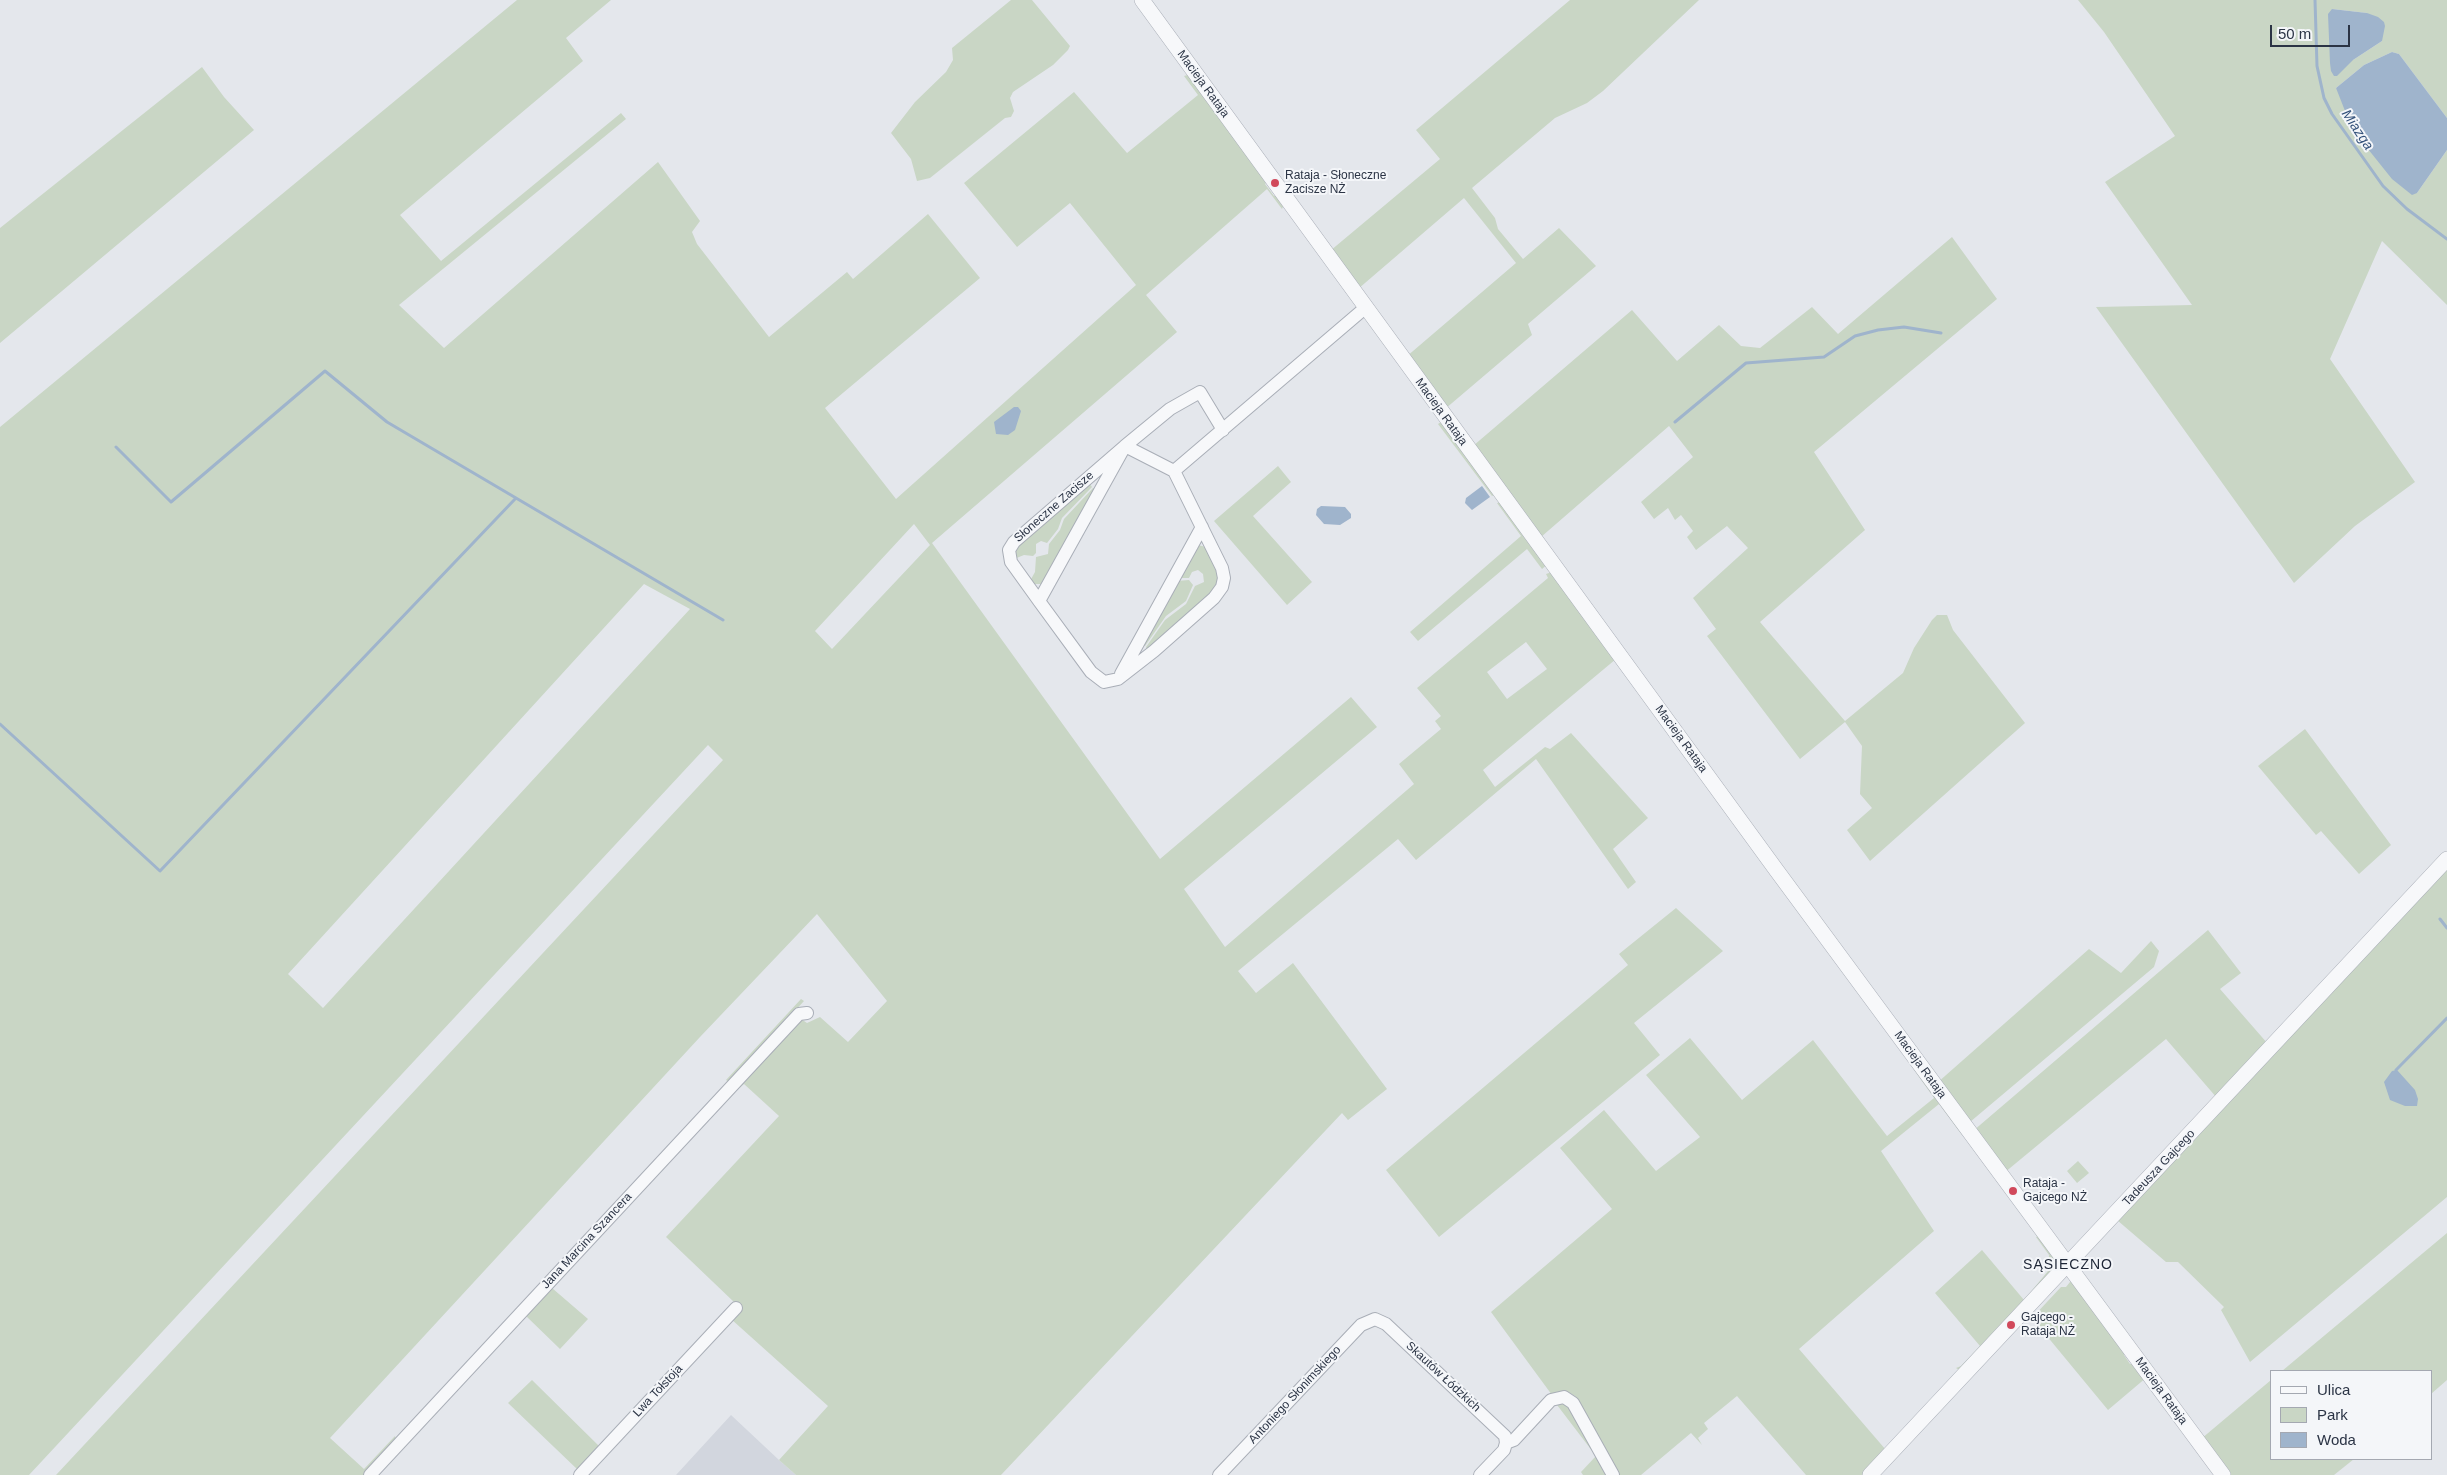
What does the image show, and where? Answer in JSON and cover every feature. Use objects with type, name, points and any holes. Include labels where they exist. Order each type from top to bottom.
[{"type":"street","name":"Macieja Rataja","points":[[1142,0],[1365,308],[2223,1475]]},
{"type":"street","points":[[1174,471],[1365,308]]},
{"type":"street","name":"Słoneczne Zacisze","points":[[1118,679],[1104,682],[1094,675],[1011,562],[1008,553],[1011,546],[1170,409],[1200,392],[1223,430]]},
{"type":"street","points":[[1118,679],[1214,598],[1221,589],[1224,578],[1202,527],[1174,471],[1125,446]]},
{"type":"street","name":"Słoneczne Zacisze","points":[[1039,601],[1125,446]]},
{"type":"street","points":[[1118,679],[1202,527]]},
{"type":"street","name":"Tadeusza Gajcego","points":[[1870,1475],[2447,859]]},
{"type":"street","name":"Jana Marcina Szancera","points":[[370,1475],[799,1014],[807,1013]]},
{"type":"street","name":"Lwa Tołstoja","points":[[580,1475],[736,1308]]},
{"type":"street","name":"Skautów Łódzkich","points":[[1372,1319],[1386,1324],[1503,1433],[1506,1443]]},
{"type":"street","name":"Antoniego Słonimskiego","points":[[1219,1475],[1361,1324],[1372,1319]]},
{"type":"street","points":[[1480,1475],[1504,1450],[1506,1443],[1514,1440],[1551,1400],[1558,1396],[1564,1397],[1573,1403],[1613,1475]]},
{"type":"shaded area","points":[[731,1415],[779,1460],[796,1475],[676,1475]]},
{"type":"green space","points":[[517,0],[611,0],[566,38],[583,61],[400,215],[441,261],[621,113],[626,119],[399,305],[444,348],[658,162],[700,221],[692,232],[697,244],[769,337],[847,272],[853,279],[928,214],[980,278],[825,408],[896,499],[1136,285],[1070,203],[1017,247],[964,183],[1074,92],[1127,153],[1198,95],[1184,76],[1191,74],[1267,182],[1265,184],[1274,196],[1277,195],[1284,204],[1282,209],[1267,189],[1146,295],[1177,332],[932,543],[1160,859],[1351,697],[1377,727],[1184,889],[1225,947],[1414,784],[1399,764],[1441,729],[1435,721],[1441,716],[1417,688],[1548,578],[1546,574],[1552,572],[1616,659],[1483,770],[1495,787],[1545,747],[1550,749],[1571,733],[1648,818],[1613,849],[1636,882],[1628,889],[1536,759],[1416,860],[1398,839],[1238,971],[1256,993],[1293,963],[1387,1089],[1348,1120],[1342,1113],[1001,1475],[796,1475],[779,1460],[828,1406],[731,1319],[735,1303],[666,1237],[779,1116],[744,1084],[737,1090],[736,1086],[801,1019],[807,1023],[820,1017],[848,1042],[887,1001],[817,914],[700,1037],[330,1438],[364,1469],[395,1436],[396,1440],[364,1475],[56,1475],[723,760],[708,745],[29,1475],[0,1475],[0,427]],"holes":[[[914,524],[930,545],[832,649],[815,631]],[[644,584],[690,609],[323,1008],[288,974]],[[1526,642],[1547,669],[1507,699],[1487,672]]]},
{"type":"green space","points":[[1011,0],[1032,0],[1070,46],[1068,50],[1053,65],[1013,92],[1010,98],[1014,111],[1011,117],[1005,118],[930,178],[917,181],[911,159],[891,133],[915,102],[946,72],[953,60],[952,48]]},
{"type":"green space","points":[[1570,0],[1699,0],[1603,91],[1587,103],[1555,118],[1472,188],[1495,218],[1498,229],[1523,259],[1559,228],[1596,266],[1528,324],[1532,335],[1445,409],[1406,357],[1516,263],[1464,198],[1358,289],[1330,251],[1440,159],[1416,130]]},
{"type":"green space","points":[[2078,0],[2447,0],[2447,118],[2399,54],[2392,52],[2364,65],[2336,88],[2417,193],[2447,150],[2447,305],[2382,241],[2330,359],[2415,482],[2355,526],[2294,583],[2096,307],[2192,305],[2105,182],[2175,136],[2104,32]],"holes":[[[2332,9],[2367,13],[2382,41],[2353,60]]]},
{"type":"green space","points":[[202,67],[224,97],[254,130],[0,343],[0,228]]},
{"type":"green space","points":[[1952,237],[1997,299],[1814,452],[1865,530],[1760,622],[1845,721],[1903,673],[1914,648],[1932,620],[1937,615],[1947,615],[1953,630],[2025,723],[1870,861],[1847,830],[1872,808],[1860,794],[1862,746],[1845,722],[1800,759],[1707,636],[1716,629],[1693,598],[1748,548],[1727,526],[1696,550],[1687,537],[1693,531],[1681,515],[1675,520],[1668,508],[1654,519],[1641,502],[1693,457],[1669,426],[1541,537],[1473,446],[1632,310],[1677,361],[1719,325],[1741,346],[1760,348],[1812,307],[1838,334]]},
{"type":"green space","points":[[1444,420],[1494,495],[1492,496],[1438,424]]},
{"type":"green space","points":[[1278,466],[1291,482],[1253,516],[1312,582],[1287,605],[1214,521]]},
{"type":"green space","points":[[1089,483],[1092,487],[1062,518],[1058,529],[1047,543],[1041,541],[1036,544],[1036,553],[1033,556],[1024,555],[1014,559],[1013,551]]},
{"type":"green space","points":[[1093,488],[1097,489],[1041,584],[1033,584],[1030,581],[1035,572],[1036,557],[1048,554],[1049,544],[1060,530],[1064,519]]},
{"type":"green space","points":[[1503,502],[1548,564],[1542,569],[1527,549],[1418,641],[1410,632],[1521,536],[1497,503]]},
{"type":"green space","points":[[1198,545],[1206,547],[1217,567],[1218,586],[1147,651],[1146,647],[1165,620],[1186,604],[1195,586],[1204,582],[1203,574],[1198,570],[1192,572],[1189,578],[1178,578]]},
{"type":"green space","points":[[1189,580],[1193,585],[1186,601],[1166,616],[1145,646],[1141,645],[1177,581]]},
{"type":"green space","points":[[2305,729],[2391,845],[2359,874],[2321,831],[2316,835],[2258,766]]},
{"type":"green space","points":[[2447,865],[2447,1197],[2250,1362],[2221,1310],[2224,1307],[2178,1262],[2166,1262],[2117,1220]]},
{"type":"green space","points":[[1676,908],[1723,951],[1634,1023],[1660,1055],[1439,1237],[1386,1170],[1628,965],[1619,954]]},
{"type":"green space","points":[[2208,930],[2241,973],[2220,989],[2268,1044],[2217,1098],[2166,1039],[2004,1173],[1973,1131]]},
{"type":"green space","points":[[2151,941],[2159,951],[2154,967],[1970,1122],[1937,1083],[2089,949],[2121,973]]},
{"type":"green space","points":[[801,999],[804,1001],[729,1082],[726,1080]]},
{"type":"green space","points":[[1690,1038],[1742,1100],[1813,1040],[1887,1136],[1934,1098],[1912,1067],[1916,1067],[1964,1131],[1962,1135],[1939,1104],[1881,1151],[1934,1231],[1799,1349],[1886,1450],[1863,1475],[1806,1475],[1737,1396],[1704,1423],[1708,1429],[1698,1438],[1702,1445],[1691,1433],[1641,1475],[1617,1475],[1575,1396],[1566,1391],[1552,1395],[1491,1312],[1612,1209],[1560,1148],[1604,1110],[1656,1171],[1700,1137],[1646,1075]]},
{"type":"green space","points":[[2078,1161],[2089,1173],[2077,1183],[2067,1171]]},
{"type":"green space","points":[[2447,1233],[2447,1380],[2432,1393],[2432,1370],[2283,1370]]},
{"type":"green space","points":[[2042,1234],[2059,1263],[1959,1370],[1956,1368],[1961,1366],[1980,1346],[1935,1293],[1982,1250],[2024,1300],[2048,1271],[2049,1255],[2036,1237]]},
{"type":"green space","points":[[2070,1282],[2073,1282],[2128,1352],[2124,1355],[2130,1364],[2137,1363],[2147,1377],[2108,1410],[2032,1318],[2061,1287],[2066,1287]]},
{"type":"green space","points":[[552,1288],[588,1319],[560,1349],[526,1316]]},
{"type":"green space","points":[[532,1380],[600,1447],[578,1470],[508,1403]]},
{"type":"green space","points":[[2270,1381],[2270,1460],[2353,1460],[2334,1475],[2227,1475],[2201,1439]]},
{"type":"green space","points":[[1554,1401],[1568,1405],[1609,1475],[1583,1475],[1581,1472],[1596,1456]]},
{"type":"water","points":[[2332,9],[2367,13],[2378,17],[2384,22],[2385,26],[2382,41],[2353,60],[2337,76],[2334,76],[2331,71],[2330,63],[2328,14]]},
{"type":"water","points":[[2392,52],[2399,54],[2447,118],[2447,150],[2417,193],[2412,195],[2392,179],[2364,144],[2349,121],[2336,88],[2364,65]]},
{"type":"water","points":[[1014,407],[1018,407],[1021,411],[1015,430],[1008,435],[996,434],[994,422]]},
{"type":"water","points":[[1482,486],[1490,497],[1472,510],[1465,503],[1466,498]]},
{"type":"water","points":[[1321,506],[1345,507],[1351,514],[1351,518],[1340,525],[1324,524],[1316,515],[1317,509]]},
{"type":"water","points":[[2397,1070],[2415,1090],[2418,1099],[2417,1106],[2405,1106],[2390,1100],[2384,1082],[2392,1071]]},
{"type":"waterway","name":"Miazga","points":[[2315,0],[2317,66],[2324,98],[2332,114],[2383,186],[2407,209],[2447,239]]},
{"type":"waterway","points":[[1675,422],[1746,363],[1824,357],[1855,336],[1878,330],[1904,327],[1941,333]]},
{"type":"waterway","points":[[116,447],[171,502],[325,371],[387,422],[723,620]]},
{"type":"waterway","points":[[0,724],[160,871],[516,498]]},
{"type":"waterway","points":[[2440,919],[2447,928]]},
{"type":"waterway","points":[[2396,1070],[2447,1018]]},
{"type":"place","name":"Rataja - Słoneczne Zacisze NŻ","points":[[1275,183]]},
{"type":"place","name":"Rataja - Gajcego NŻ","points":[[2013,1191]]},
{"type":"place","name":"Gajcego - Rataja NŻ","points":[[2011,1325]]},
{"type":"district","name":"SĄSIECZNO","points":[[2068,1265]]}]
